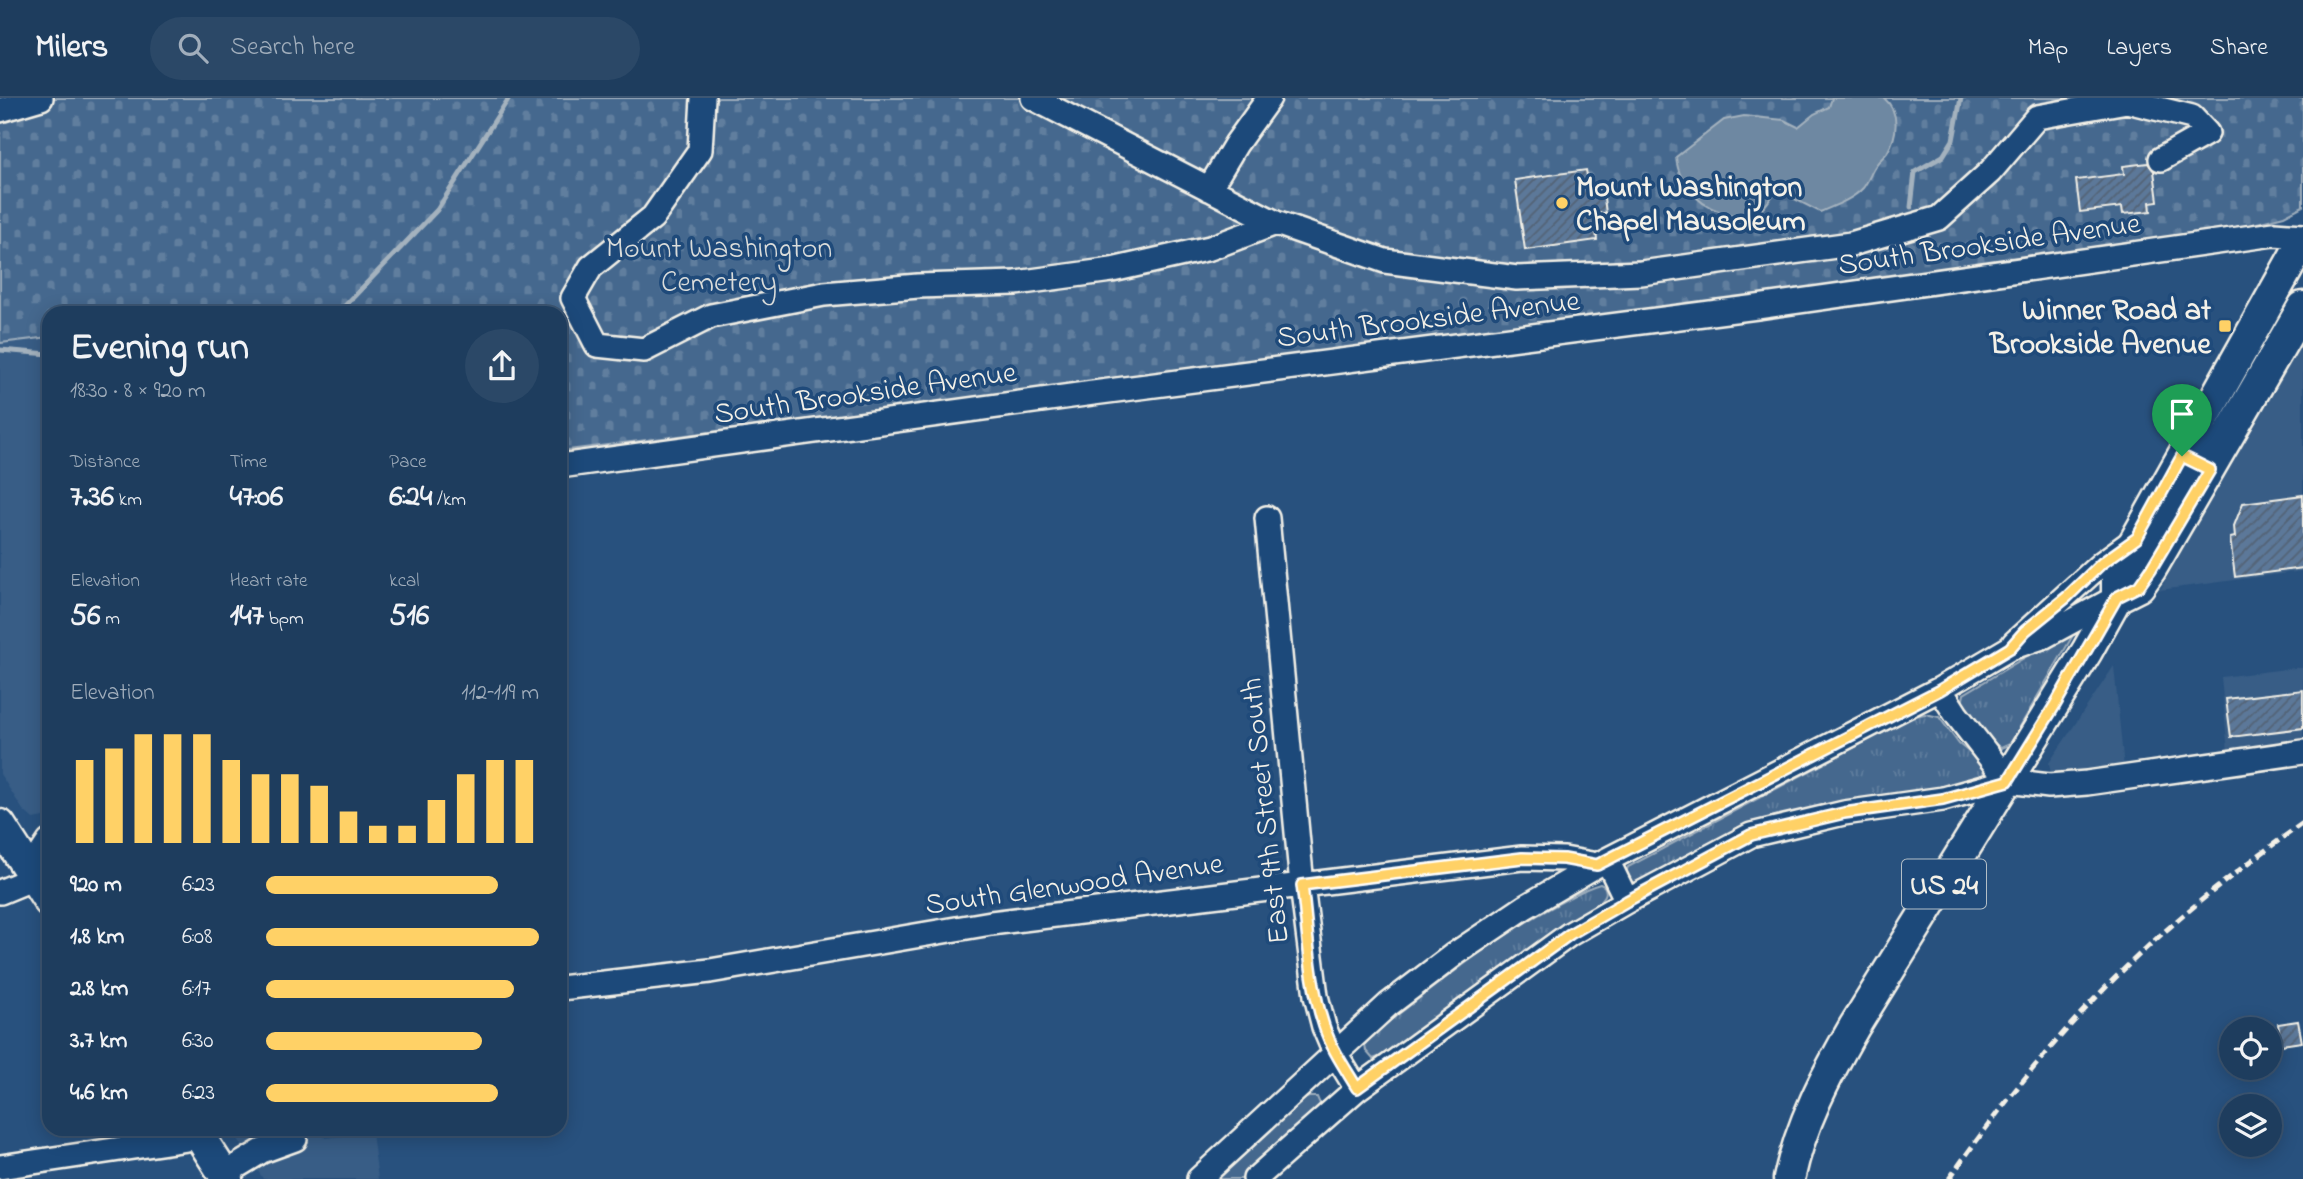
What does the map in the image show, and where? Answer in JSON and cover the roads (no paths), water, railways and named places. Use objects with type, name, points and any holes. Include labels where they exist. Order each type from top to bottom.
[{"type":"main road","name":"US 24","points":[[1789,1179],[1799,1139],[1823,1081],[2055,705],[2117,597],[2117,573],[2303,239]]},
{"type":"main road","name":"US 24","points":[[2117,597],[2139,586],[2151,569],[2299,319]]},
{"type":"main road","points":[[2182,456],[2210,470]]},
{"type":"main road","points":[[0,825],[37,884]]},
{"type":"main road","points":[[200,1136],[225,1177]]},
{"type":"street","points":[[0,110],[41,98]]},
{"type":"street","points":[[703,98],[700,150],[653,217],[591,267],[573,298],[597,345],[644,350],[711,316],[824,294],[918,286],[1016,283],[1112,270],[1210,248],[1276,223]]},
{"type":"street","points":[[1033,98],[1276,223],[1385,261],[1517,278],[1641,273],[1838,246],[1939,218],[1990,172],[2042,107],[2126,99],[2192,117],[2207,133],[2161,159]]},
{"type":"street","points":[[1209,189],[1236,144],[1269,98]]},
{"type":"street","name":"South Brookside Avenue","points":[[567,465],[1093,393],[1757,307],[2274,234],[2303,239]]},
{"type":"street","name":"East 9th Street South","points":[[1267,518],[1302,885],[1316,996],[1324,1027],[1335,1053],[1357,1088]]},
{"type":"street","points":[[2010,648],[2025,631],[2067,597],[2102,563],[2137,538]]},
{"type":"street","points":[[1199,1179],[1388,1005],[1455,954],[1525,907],[1602,863],[1940,690],[2010,648],[2045,636],[2117,597]]},
{"type":"street","points":[[1940,690],[2008,781]]},
{"type":"street","points":[[1255,1179],[1357,1088],[1570,934],[1751,835],[1844,813],[1943,799],[2008,781],[2049,786],[2087,783],[2303,752]]},
{"type":"street","name":"South Glenwood Avenue","points":[[567,987],[710,971],[991,923],[1522,858],[1602,863]]},
{"type":"street","points":[[1602,863],[1627,901]]},
{"type":"street","points":[[0,892],[37,884],[42,866]]},
{"type":"street","points":[[0,1167],[181,1136]]},
{"type":"street","points":[[225,1177],[262,1151],[295,1139],[294,1136]]},
{"type":"waterway","points":[[345,306],[437,210],[509,98]]},
{"type":"waterway","points":[[1911,207],[1915,172],[1943,156],[1953,140],[1961,98]]},
{"type":"waterway","points":[[0,350],[42,353]]},
{"type":"railway","points":[[1949,1179],[2028,1075],[2070,1025],[2115,978],[2159,936],[2206,897],[2303,823]]},
{"type":"place","name":"Mount Washington Chapel Mausoleum","points":[[1562,203]]},
{"type":"place","name":"Winner Road at Brookside Avenue","points":[[2225,326]]},
{"type":"park label","name":"Mount Washington Cemetery","points":[[719,264]]}]
